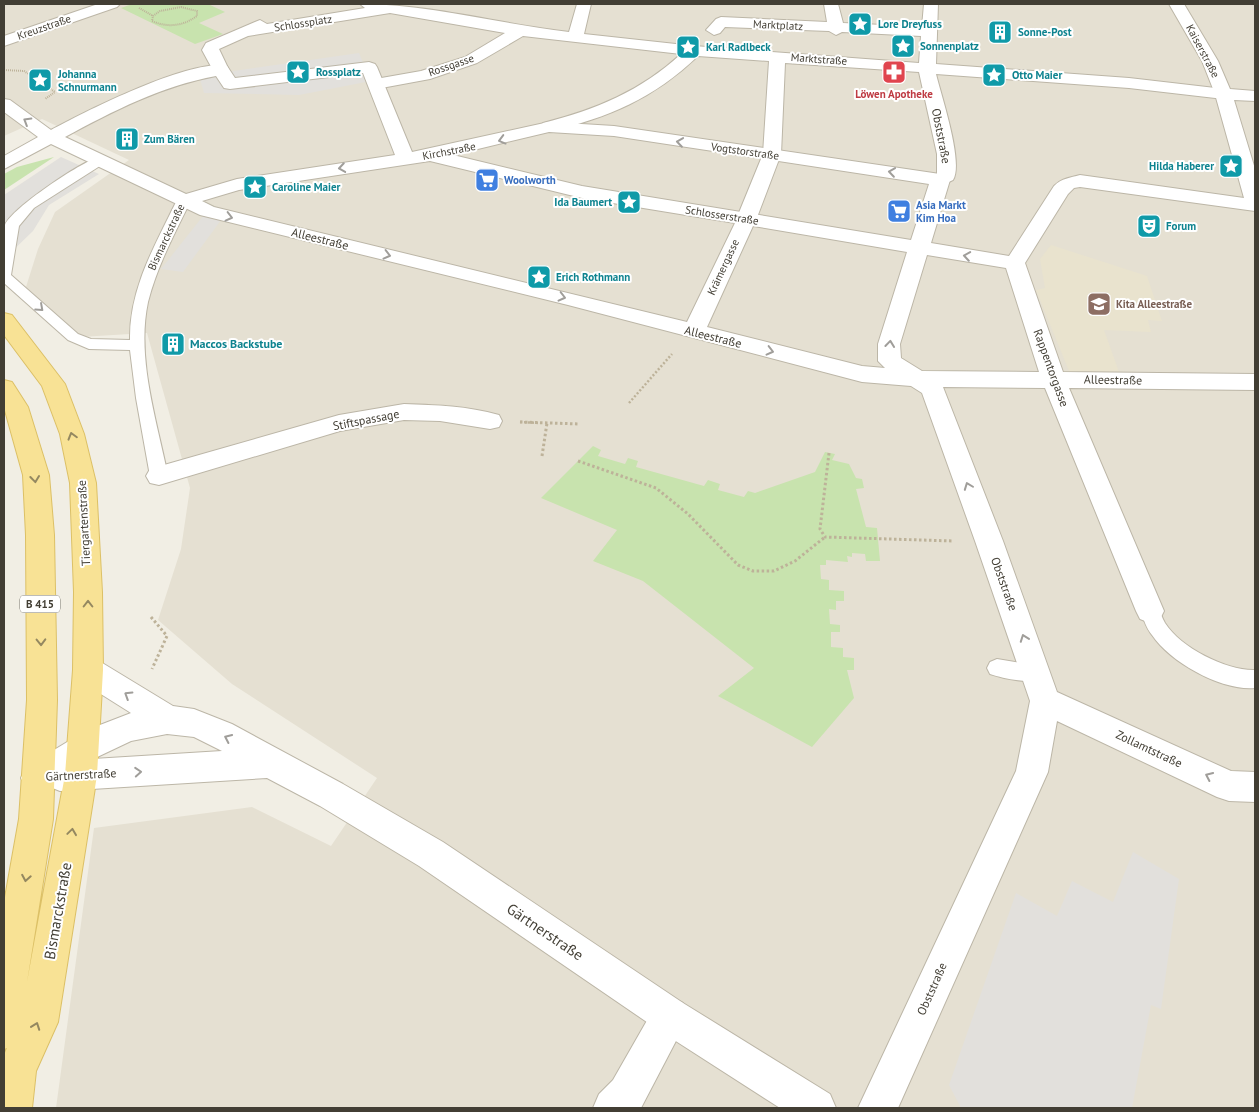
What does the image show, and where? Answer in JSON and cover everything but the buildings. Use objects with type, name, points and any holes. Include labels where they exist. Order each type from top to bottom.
[{"type":"main road","name":"Tiergartenstraße","points":[[4,320],[53,384],[72,434],[83,483],[88,670],[82,761]]},
{"type":"main road","name":"B 415","points":[[4,388],[16,408],[36,475],[40,534],[42,700],[37,778]]},
{"type":"main road","name":"Bismarckstraße","points":[[12,1108],[17,1070],[39,1022],[82,761]]},
{"type":"main road","name":"Bismarckstraße","points":[[17,1070],[4,1031],[10,969],[36,819],[37,778]]},
{"type":"street","name":"Kreuzstraße","points":[[4,41],[112,4]]},
{"type":"street","points":[[576,37],[584,4]]},
{"type":"street","name":"Marktplatz","points":[[720,4],[717,26],[928,32]]},
{"type":"street","points":[[832,4],[836,29]]},
{"type":"street","points":[[926,67],[931,4]]},
{"type":"street","name":"Kaiserstraße","points":[[1177,4],[1223,93],[1255,201]]},
{"type":"street","name":"Schlossplatz","points":[[221,70],[210,50],[212,46],[303,7]]},
{"type":"street","name":"Marktstraße","points":[[393,8],[520,31],[694,51],[926,67],[1183,88],[1255,96]]},
{"type":"street","name":"Schlossplatz","points":[[243,32],[364,11],[393,8]]},
{"type":"street","name":"Rossgasse","points":[[376,84],[424,74],[471,60],[520,31]]},
{"type":"street","name":"Kirchstraße","points":[[184,200],[237,185],[431,155],[588,118],[645,92],[670,74],[694,51]]},
{"type":"street","name":"Krämergasse","points":[[693,332],[746,220],[772,154],[777,56]]},
{"type":"street","points":[[4,163],[116,103],[198,73],[221,70],[230,84],[369,67],[405,158]]},
{"type":"street","name":"Obststraße","points":[[878,1108],[1032,772],[1041,687],[932,389],[890,361],[889,344],[917,248],[940,180],[946,176],[947,170],[946,154],[926,67]]},
{"type":"street","name":"Bismarckstraße","points":[[4,104],[50,137],[184,200]]},
{"type":"street","name":"Vogtstorstraße","points":[[549,127],[614,131],[940,180]]},
{"type":"street","name":"Schlosserstraße","points":[[431,155],[582,192],[1015,263]]},
{"type":"street","points":[[1015,263],[1028,238],[1067,184],[1080,181],[1255,205]]},
{"type":"street","name":"Alleestraße","points":[[184,200],[207,211],[571,299],[693,332],[862,374],[916,379],[1255,382]]},
{"type":"street","name":"Rappentorgasse","points":[[1015,263],[1053,379],[1150,611]]},
{"type":"street","name":"Stiftspassage","points":[[159,476],[339,423],[404,412],[440,413],[490,421]]},
{"type":"street","name":"Gärtnerstraße","points":[[88,670],[168,720],[200,726],[234,741],[270,763],[317,786],[406,842],[431,854],[670,1016],[816,1108]]},
{"type":"street","name":"Zollamtstraße","points":[[1041,687],[1229,786],[1255,787]]},
{"type":"street","name":"Gärtnerstraße","points":[[37,778],[82,761],[134,727],[168,720]]},
{"type":"street","name":"Gärtnerstraße","points":[[82,761],[270,763]]},
{"type":"street","points":[[613,1108],[627,1094],[670,1016]]},
{"type":"lane","points":[[99,161],[30,205],[12,225],[4,276],[73,338],[89,344],[137,345]]},
{"type":"lane","name":"Bismarckstraße","points":[[159,476],[137,345],[138,319],[150,270],[184,200]]},
{"type":"lane","name":"Rappentorgasse","points":[[1150,611],[1158,629],[1172,643],[1208,668],[1235,680],[1255,679]]},
{"type":"lane","points":[[997,668],[1041,687]]},
{"type":"path","points":[[144,4],[137,7],[153,16]]},
{"type":"path","points":[[177,7],[191,8],[197,11],[197,16],[181,24],[168,26],[152,21],[153,16],[160,11],[177,7]]},
{"type":"path","points":[[629,403],[693,332]]},
{"type":"path","points":[[490,421],[579,424]]},
{"type":"path","points":[[542,456],[546,423]]},
{"type":"path","points":[[825,537],[820,529],[829,453]]},
{"type":"path","points":[[578,461],[656,488],[688,514],[716,546],[738,565],[753,572],[774,572],[795,561],[825,537],[921,540]]},
{"type":"shaded area","points":[[4,4],[1255,4],[1255,1108],[56,1108],[94,828],[252,807],[331,846],[377,778],[232,684],[158,620],[181,549],[190,488],[147,333],[80,337],[26,287],[38,249],[55,212],[129,160],[42,119],[4,136]]},
{"type":"shaded area","name":"Rossplatz","points":[[359,53],[371,81],[299,95],[204,93],[199,76]]},
{"type":"shaded area","points":[[61,157],[99,174],[49,205],[33,231],[4,259],[4,195]]},
{"type":"shaded area","points":[[207,211],[224,216],[183,272],[161,269]]},
{"type":"shaded area","name":"Kita Alleestraße","points":[[1051,245],[1147,276],[1162,321],[1148,320],[1151,332],[1104,330],[1119,372],[1069,371],[1036,290],[1045,288],[1040,259]]},
{"type":"shaded area","points":[[1133,852],[1179,879],[1161,1009],[1151,1005],[1132,1108],[961,1108],[949,1085],[1016,893],[1057,916],[1072,881],[1113,902]]},
{"type":"green space","points":[[132,4],[208,4],[225,12],[199,23],[223,34],[195,44],[121,8]]},
{"type":"green space","points":[[54,157],[4,190],[4,174],[17,167]]},
{"type":"green space","points":[[593,446],[601,450],[598,456],[625,464],[628,458],[638,461],[636,467],[704,486],[708,480],[720,484],[718,490],[744,497],[748,491],[755,493],[815,472],[825,452],[835,454],[832,460],[849,464],[856,478],[862,479],[864,488],[856,489],[866,527],[877,528],[880,561],[866,561],[865,554],[852,553],[852,557],[847,556],[848,562],[826,560],[826,565],[820,565],[821,579],[829,580],[829,590],[844,591],[844,601],[836,601],[836,610],[829,609],[830,624],[840,625],[840,632],[831,632],[831,647],[843,648],[843,657],[854,658],[854,670],[847,670],[854,698],[812,747],[718,696],[754,668],[643,581],[593,561],[617,530],[541,498]]},
{"type":"place","name":"Lore Dreyfuss","points":[[860,24]]},
{"type":"place","name":"Sonne-Post","points":[[1000,32]]},
{"type":"place","name":"Sonnenplatz","points":[[903,46]]},
{"type":"place","name":"Karl Radlbeck","points":[[688,47]]},
{"type":"place","name":"Rossplatz","points":[[298,72]]},
{"type":"place","name":"Löwen Apotheke","points":[[894,72]]},
{"type":"place","name":"Otto Maier","points":[[994,75]]},
{"type":"place","name":"Johanna Schnurmann","points":[[40,80]]},
{"type":"place","name":"Zum Bären","points":[[127,139]]},
{"type":"place","name":"Hilda Haberer","points":[[1231,166]]},
{"type":"place","name":"Woolworth","points":[[487,180]]},
{"type":"place","name":"Caroline Maier","points":[[255,187]]},
{"type":"place","name":"Ida Baumert","points":[[629,202]]},
{"type":"place","name":"Asia Markt Kim Hoa","points":[[899,211]]},
{"type":"place","name":"Forum","points":[[1149,226]]},
{"type":"place","name":"Erich Rothmann","points":[[539,277]]},
{"type":"place","name":"Kita Alleestraße","points":[[1099,304]]},
{"type":"place","name":"Maccos Backstube","points":[[173,344]]}]
